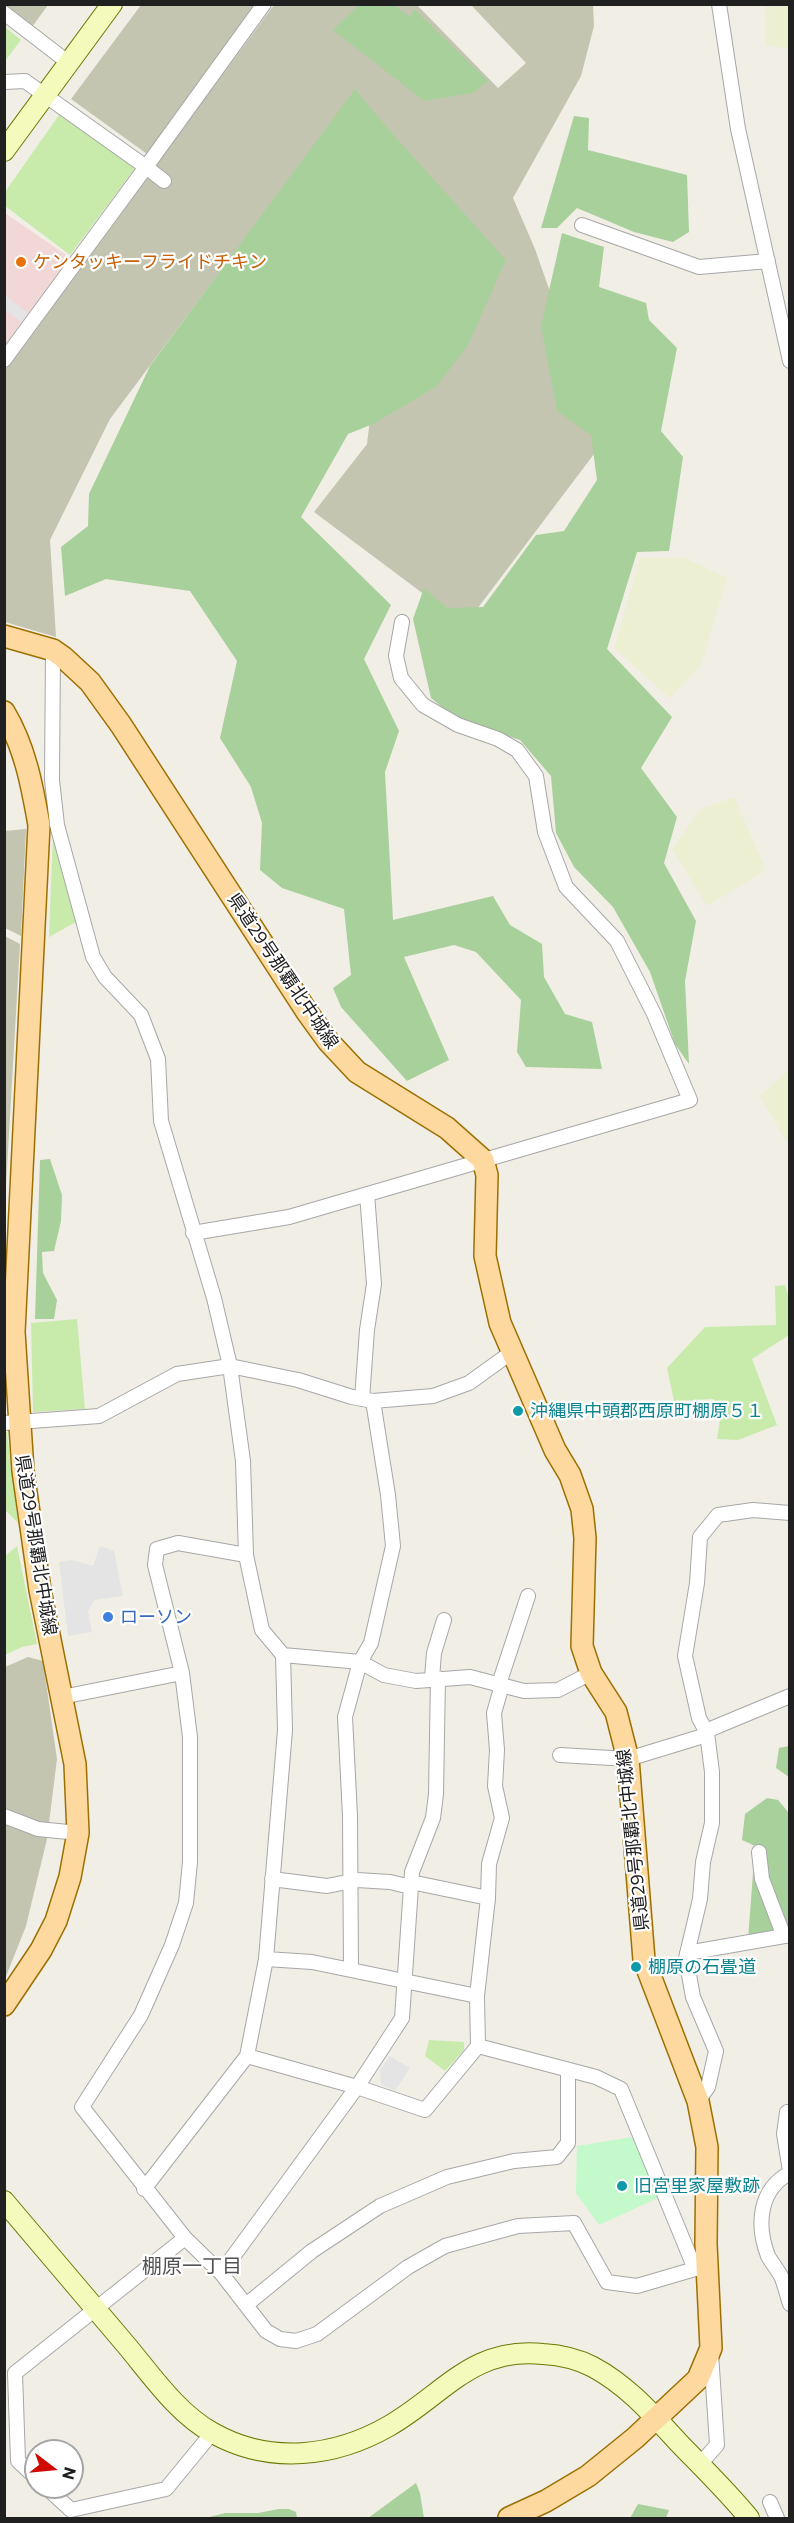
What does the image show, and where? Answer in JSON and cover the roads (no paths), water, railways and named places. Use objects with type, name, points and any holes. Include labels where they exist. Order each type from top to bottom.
[{"type":"main road","name":"県道29号那覇北中城線","points":[[4,636],[53,650],[84,676],[106,703],[328,1041],[357,1072],[447,1128],[483,1160],[487,1175],[485,1256],[489,1283],[500,1323],[555,1450],[570,1475],[582,1509],[585,1538],[582,1646],[591,1673],[616,1712],[628,1759],[644,1960],[698,2101],[707,2147],[701,2269],[711,2348],[698,2379],[657,2419],[588,2476],[509,2518]]},
{"type":"main road","name":"県道29号那覇北中城線","points":[[4,712],[42,783],[48,825],[14,1321],[11,1423],[40,1590],[75,1764],[78,1833],[70,1877],[56,1921],[42,1950],[4,2005]]},
{"type":"street","points":[[4,151],[112,4]]},
{"type":"street","points":[[4,360],[264,4]]},
{"type":"street","points":[[719,4],[738,129],[789,361]]},
{"type":"street","points":[[4,13],[69,63]]},
{"type":"street","points":[[4,82],[25,81],[164,181]]},
{"type":"street","points":[[582,225],[699,267],[768,261]]},
{"type":"street","points":[[193,1233],[289,1217],[690,1100],[654,1014],[617,941],[566,887],[545,832],[536,776],[517,750],[498,739],[458,725],[423,705],[401,678],[396,656],[402,622]]},
{"type":"street","points":[[42,783],[53,650]]},
{"type":"street","points":[[48,825],[93,957],[105,977],[141,1015],[158,1059],[161,1121],[214,1298],[230,1365],[243,1461],[246,1555],[262,1630],[283,1655],[285,1730],[266,1959],[247,2056],[144,2189]]},
{"type":"street","points":[[351,1970],[350,1816],[345,1717],[360,1662],[371,1643],[393,1546],[388,1495],[368,1400],[367,1329],[374,1284],[367,1194]]},
{"type":"street","points":[[11,1423],[99,1416],[177,1374],[230,1365],[298,1380],[368,1400],[433,1396],[469,1383],[512,1352]]},
{"type":"street","points":[[698,2101],[708,2087],[716,2051],[693,1997],[686,1958],[700,1899],[703,1862],[712,1823],[712,1772],[707,1733],[699,1718],[685,1656],[697,1582],[700,1537],[718,1515],[753,1510],[789,1513]]},
{"type":"street","points":[[246,1555],[178,1544],[157,1549],[155,1565],[182,1672],[190,1737],[190,1862],[186,1903],[172,1945],[141,2015],[82,2107],[144,2189],[185,2238],[221,2273],[266,2331],[280,2339],[296,2341],[317,2334],[408,2267],[445,2246],[518,2226],[574,2223],[607,2282],[637,2286],[701,2269],[621,2089],[596,2077],[478,2046]]},
{"type":"street","points":[[247,2056],[357,2087],[425,2110],[478,2046],[477,1996],[488,1898],[489,1864],[502,1818],[495,1786],[497,1750],[495,1713],[500,1692],[499,1684],[528,1596]]},
{"type":"street","points":[[221,2273],[357,2087],[402,2018],[412,1872],[433,1818],[436,1794],[434,1653],[444,1620]]},
{"type":"street","points":[[283,1655],[360,1662],[384,1675],[416,1681],[470,1677],[524,1691],[558,1690],[591,1673]]},
{"type":"street","points":[[62,1697],[182,1672]]},
{"type":"street","points":[[560,1755],[628,1759],[700,1737],[789,1696]]},
{"type":"street","points":[[4,1816],[38,1829],[78,1833]]},
{"type":"street","points":[[687,1953],[744,1944],[786,1934],[762,1879],[759,1852]]},
{"type":"street","points":[[272,1879],[327,1886],[350,1882],[390,1882],[488,1898]]},
{"type":"street","points":[[266,1959],[312,1962],[477,1996]]},
{"type":"street","points":[[246,2305],[312,2252],[380,2206],[447,2177],[514,2161],[557,2157],[568,2143],[568,2071]]},
{"type":"street","points":[[788,2112],[784,2134],[789,2172],[777,2180],[764,2200],[761,2227],[768,2256],[781,2277],[789,2304]]},
{"type":"street","points":[[4,2201],[166,2392],[212,2433],[263,2451],[292,2454],[323,2452],[358,2442],[391,2425],[461,2373],[490,2358],[516,2353],[560,2356],[592,2366],[627,2390],[749,2518]]},
{"type":"street","points":[[24,2467],[18,2461],[15,2373],[185,2238]]},
{"type":"street","points":[[700,2464],[717,2445],[711,2348]]},
{"type":"street","points":[[59,2499],[71,2510],[165,2489],[212,2433]]},
{"type":"street","points":[[770,2502],[777,2518]]},
{"type":"place","name":"ケンタッキーフライドチキン","points":[[21,262]]},
{"type":"place","name":"沖縄県中頭郡西原町棚原５１","points":[[518,1411]]},
{"type":"place","name":"ローソン","points":[[108,1617]]},
{"type":"place","name":"棚原の石畳道","points":[[636,1967]]},
{"type":"place","name":"旧宮里家屋敷跡","points":[[622,2186]]},
{"type":"district","name":"棚原一丁目","points":[[192,2266]]}]
